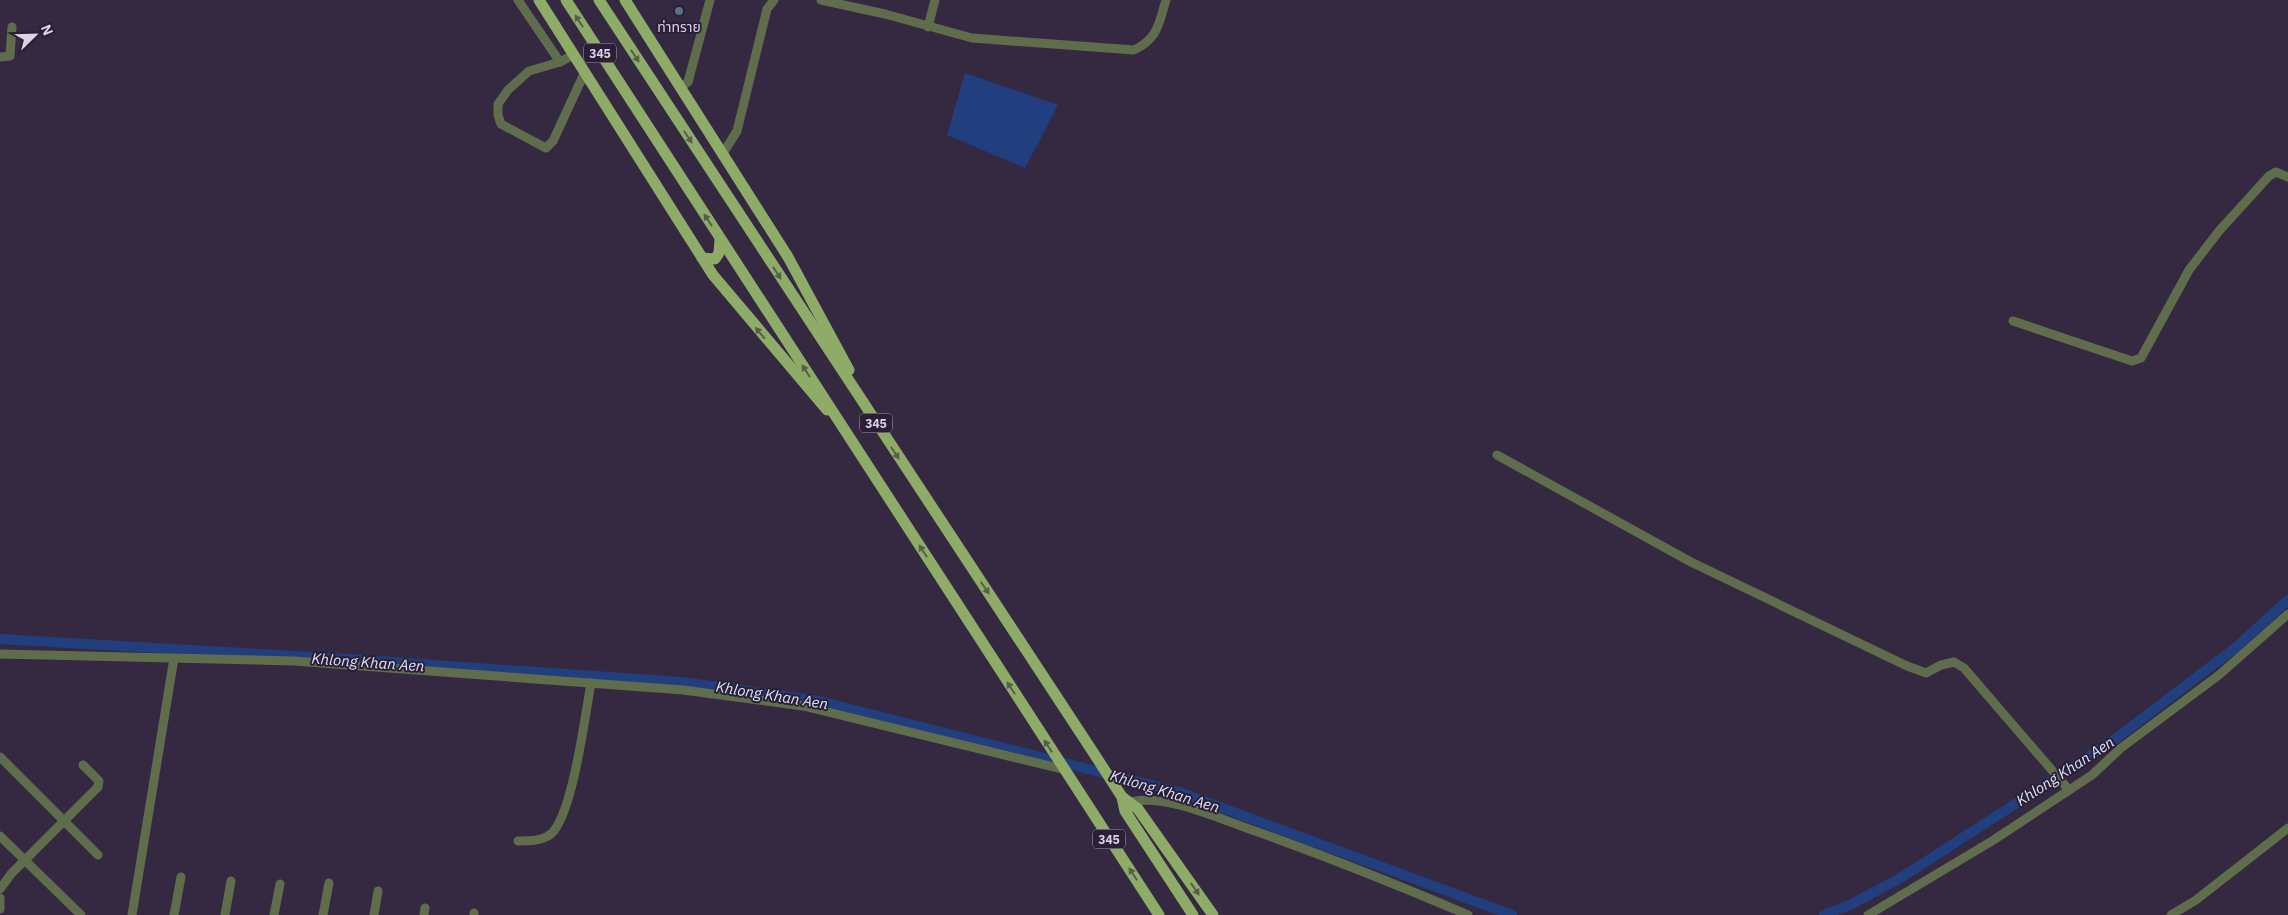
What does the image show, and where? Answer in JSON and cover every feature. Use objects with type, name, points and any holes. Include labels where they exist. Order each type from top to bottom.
[{"type":"main road","points":[[539,0],[702,258],[737,305],[806,389],[819,404],[839,421]]},
{"type":"main road","name":"345","points":[[566,0],[1060,766],[1159,915]]},
{"type":"main road","name":"345","points":[[599,0],[1123,798],[1193,915]]},
{"type":"main road","points":[[624,0],[788,257],[883,434]]},
{"type":"main road","points":[[759,245],[770,244],[774,240],[774,234]]},
{"type":"main road","points":[[702,258],[715,258],[719,253],[720,240]]},
{"type":"main road","name":"345","points":[[1123,798],[1156,834],[1213,915]]},
{"type":"street","points":[[518,0],[560,62]]},
{"type":"street","points":[[680,88],[688,82],[710,0]]},
{"type":"street","points":[[722,155],[737,131],[768,9],[774,0]]},
{"type":"street","points":[[821,0],[972,38],[1134,50],[1147,44],[1156,32],[1166,0]]},
{"type":"street","points":[[928,26],[935,0]]},
{"type":"street","points":[[0,57],[10,56],[12,27]]},
{"type":"street","points":[[573,55],[560,62],[530,71],[508,90],[498,104],[498,115],[501,124],[546,148],[553,141],[584,74]]},
{"type":"street","points":[[2013,321],[2132,361],[2141,358],[2184,278],[2200,255],[2269,176],[2276,172],[2288,176]]},
{"type":"street","points":[[1497,455],[1691,562],[1907,666],[1926,673],[1941,665],[1954,662],[1964,668],[2069,790]]},
{"type":"street","points":[[1868,915],[1961,860],[2092,776],[2121,748],[2208,684],[2288,614]]},
{"type":"street","points":[[0,654],[294,660],[683,690],[803,706],[1060,766]]},
{"type":"street","points":[[132,915],[174,658]]},
{"type":"street","points":[[518,841],[543,838],[550,834],[562,817],[572,780],[590,683]]},
{"type":"street","points":[[0,757],[98,855]]},
{"type":"street","points":[[0,889],[100,784],[83,765]]},
{"type":"street","points":[[1123,798],[1163,802],[1210,816],[1304,848],[1468,915]]},
{"type":"street","points":[[2171,915],[2196,900],[2288,828]]},
{"type":"street","points":[[0,836],[82,915]]},
{"type":"street","points":[[174,915],[181,878]]},
{"type":"street","points":[[225,915],[231,881]]},
{"type":"street","points":[[323,915],[329,883]]},
{"type":"street","points":[[274,915],[280,884]]},
{"type":"street","points":[[374,915],[378,891]]},
{"type":"street","points":[[0,898],[1,912]]},
{"type":"water","points":[[965,73],[1058,105],[1025,168],[947,135]]},
{"type":"waterway","name":"Khlong Khan Aen","points":[[1824,915],[1852,904],[1902,877],[2114,740],[2235,648],[2288,600]]},
{"type":"waterway","name":"Khlong Khan Aen","points":[[0,639],[363,660],[682,682],[819,701],[1179,792],[1512,915]]},
{"type":"place","name":"ท่าทราย","points":[[679,11]]}]
